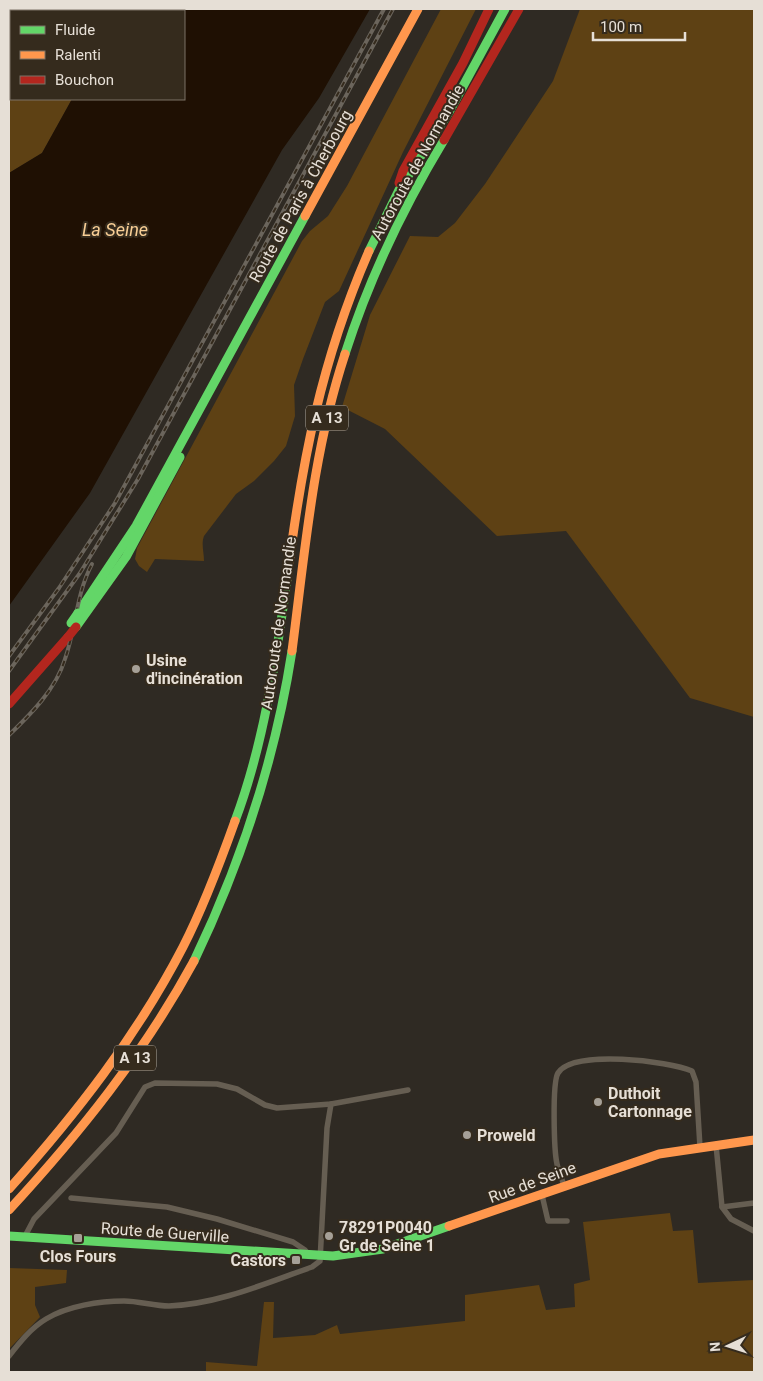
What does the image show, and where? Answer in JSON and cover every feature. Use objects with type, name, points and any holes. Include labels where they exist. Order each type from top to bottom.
[{"type":"main road","name":"Route de Paris à Cherbourg","points":[[9,704],[68,637],[78,613],[124,545],[208,396],[418,9]]},
{"type":"main road","points":[[394,198],[403,172],[463,63],[489,9]]},
{"type":"main road","name":"Autoroute de Normandie","points":[[9,1189],[68,1124],[132,1037],[179,959],[216,880],[251,772],[265,716],[276,658],[300,482],[326,367],[369,249],[394,198],[448,113],[505,9]]},
{"type":"main road","name":"Autoroute de Normandie","points":[[9,1210],[80,1131],[142,1049],[173,999],[230,884],[266,775],[280,719],[290,663],[314,480],[341,366],[384,252],[406,208],[520,9]]},
{"type":"main road","name":"Route de Paris à Cherbourg","points":[[46,661],[126,557],[153,510],[208,396]]},
{"type":"main road","name":"Rue de Seine","points":[[320,1256],[370,1251],[406,1243],[659,1154],[754,1140]]},
{"type":"main road","name":"Route de Guerville","points":[[9,1236],[320,1256]]},
{"type":"street","points":[[564,1186],[557,1163],[555,1081],[563,1067],[571,1063],[595,1060],[623,1060],[692,1071],[696,1082],[700,1147]]},
{"type":"street","points":[[24,1238],[30,1223],[116,1133],[145,1086],[155,1083],[218,1084],[237,1089],[265,1105],[277,1108],[331,1104],[408,1090]]},
{"type":"street","points":[[9,1356],[30,1331],[47,1318],[97,1304],[124,1301],[169,1306],[230,1296],[312,1267],[320,1261],[327,1128],[331,1104]]},
{"type":"street","points":[[716,1145],[722,1207],[731,1219],[754,1231]]},
{"type":"street","points":[[542,1195],[548,1221],[566,1221]]},
{"type":"street","points":[[71,1198],[167,1207],[218,1219],[293,1242],[305,1250],[309,1256]]},
{"type":"street","points":[[722,1207],[754,1203]]},
{"type":"shaded area","points":[[441,9],[476,9],[403,152],[339,291],[325,302],[294,385],[295,416],[286,446],[254,481],[236,494],[204,536],[204,561],[155,559],[147,572],[139,566],[135,559],[137,548],[302,241],[310,231],[328,216],[347,186]]},
{"type":"shaded area","points":[[580,9],[754,9],[754,717],[690,698],[566,531],[497,536],[385,429],[342,407],[370,315],[410,236],[438,237],[455,223],[485,184],[553,81]]},
{"type":"shaded area","points":[[10,94],[10,100],[71,100],[42,153],[9,173]]},
{"type":"shaded area","points":[[670,1213],[673,1231],[693,1230],[698,1283],[754,1280],[754,1372],[206,1372],[206,1362],[257,1366],[264,1302],[274,1302],[273,1338],[315,1335],[337,1325],[340,1334],[465,1321],[465,1295],[539,1285],[546,1310],[575,1307],[574,1284],[590,1280],[583,1222]]},
{"type":"shaded area","points":[[9,1268],[67,1270],[66,1283],[35,1287],[35,1305],[40,1317],[9,1349]]},
{"type":"water","points":[[9,9],[51,9],[10,10],[9,96]]},
{"type":"water","name":"La Seine","points":[[370,9],[319,98],[282,150],[90,493],[9,606],[9,173],[42,153],[71,100],[185,100],[185,10],[122,10]]},
{"type":"railway","points":[[9,656],[59,588],[115,503],[384,9]]},
{"type":"railway","points":[[9,671],[80,573],[138,479],[393,9]]},
{"type":"railway","points":[[9,735],[42,700],[56,681],[69,647],[79,599],[92,564]]},
{"type":"traffic: fast","points":[[369,251],[399,190],[449,112],[505,9]]},
{"type":"traffic: fast","points":[[345,354],[354,326],[388,244],[444,140]]},
{"type":"traffic: fast","points":[[78,613],[136,526],[305,216]]},
{"type":"traffic: fast","points":[[76,627],[126,557],[180,457]]},
{"type":"traffic: fast","points":[[235,821],[254,762],[268,702],[287,579]]},
{"type":"traffic: fast","points":[[71,623],[78,613]]},
{"type":"traffic: fast","points":[[194,961],[227,887],[254,810],[276,732],[292,651]]},
{"type":"traffic: fast","points":[[9,1236],[333,1256],[383,1249],[449,1226]]},
{"type":"traffic: slow","points":[[305,216],[418,9]]},
{"type":"traffic: slow","points":[[287,579],[299,493],[316,412],[338,332],[369,251]]},
{"type":"traffic: slow","points":[[292,651],[311,501],[325,427],[345,354]]},
{"type":"traffic: slow","points":[[9,1189],[81,1103],[146,1012],[191,932],[235,821]]},
{"type":"traffic: slow","points":[[9,1210],[86,1122],[154,1028],[194,961]]},
{"type":"traffic: slow","points":[[449,1226],[659,1154],[754,1140]]},
{"type":"traffic: jam","points":[[399,183],[403,171],[463,63],[489,9]]},
{"type":"traffic: jam","points":[[444,140],[519,9]]},
{"type":"traffic: jam","points":[[68,637],[76,627]]},
{"type":"traffic: jam","points":[[9,704],[68,637]]},
{"type":"place","name":"Usine d'incinération","points":[[136,669]]},
{"type":"place","name":"Duthoit Cartonnage","points":[[598,1102]]},
{"type":"place","name":"Proweld","points":[[467,1135]]},
{"type":"place","name":"78291P0040 Gr de Seine 1","points":[[329,1236]]},
{"type":"place","name":"Clos Fours","points":[[78,1238]]},
{"type":"place","name":"Castors","points":[[296,1260]]}]
